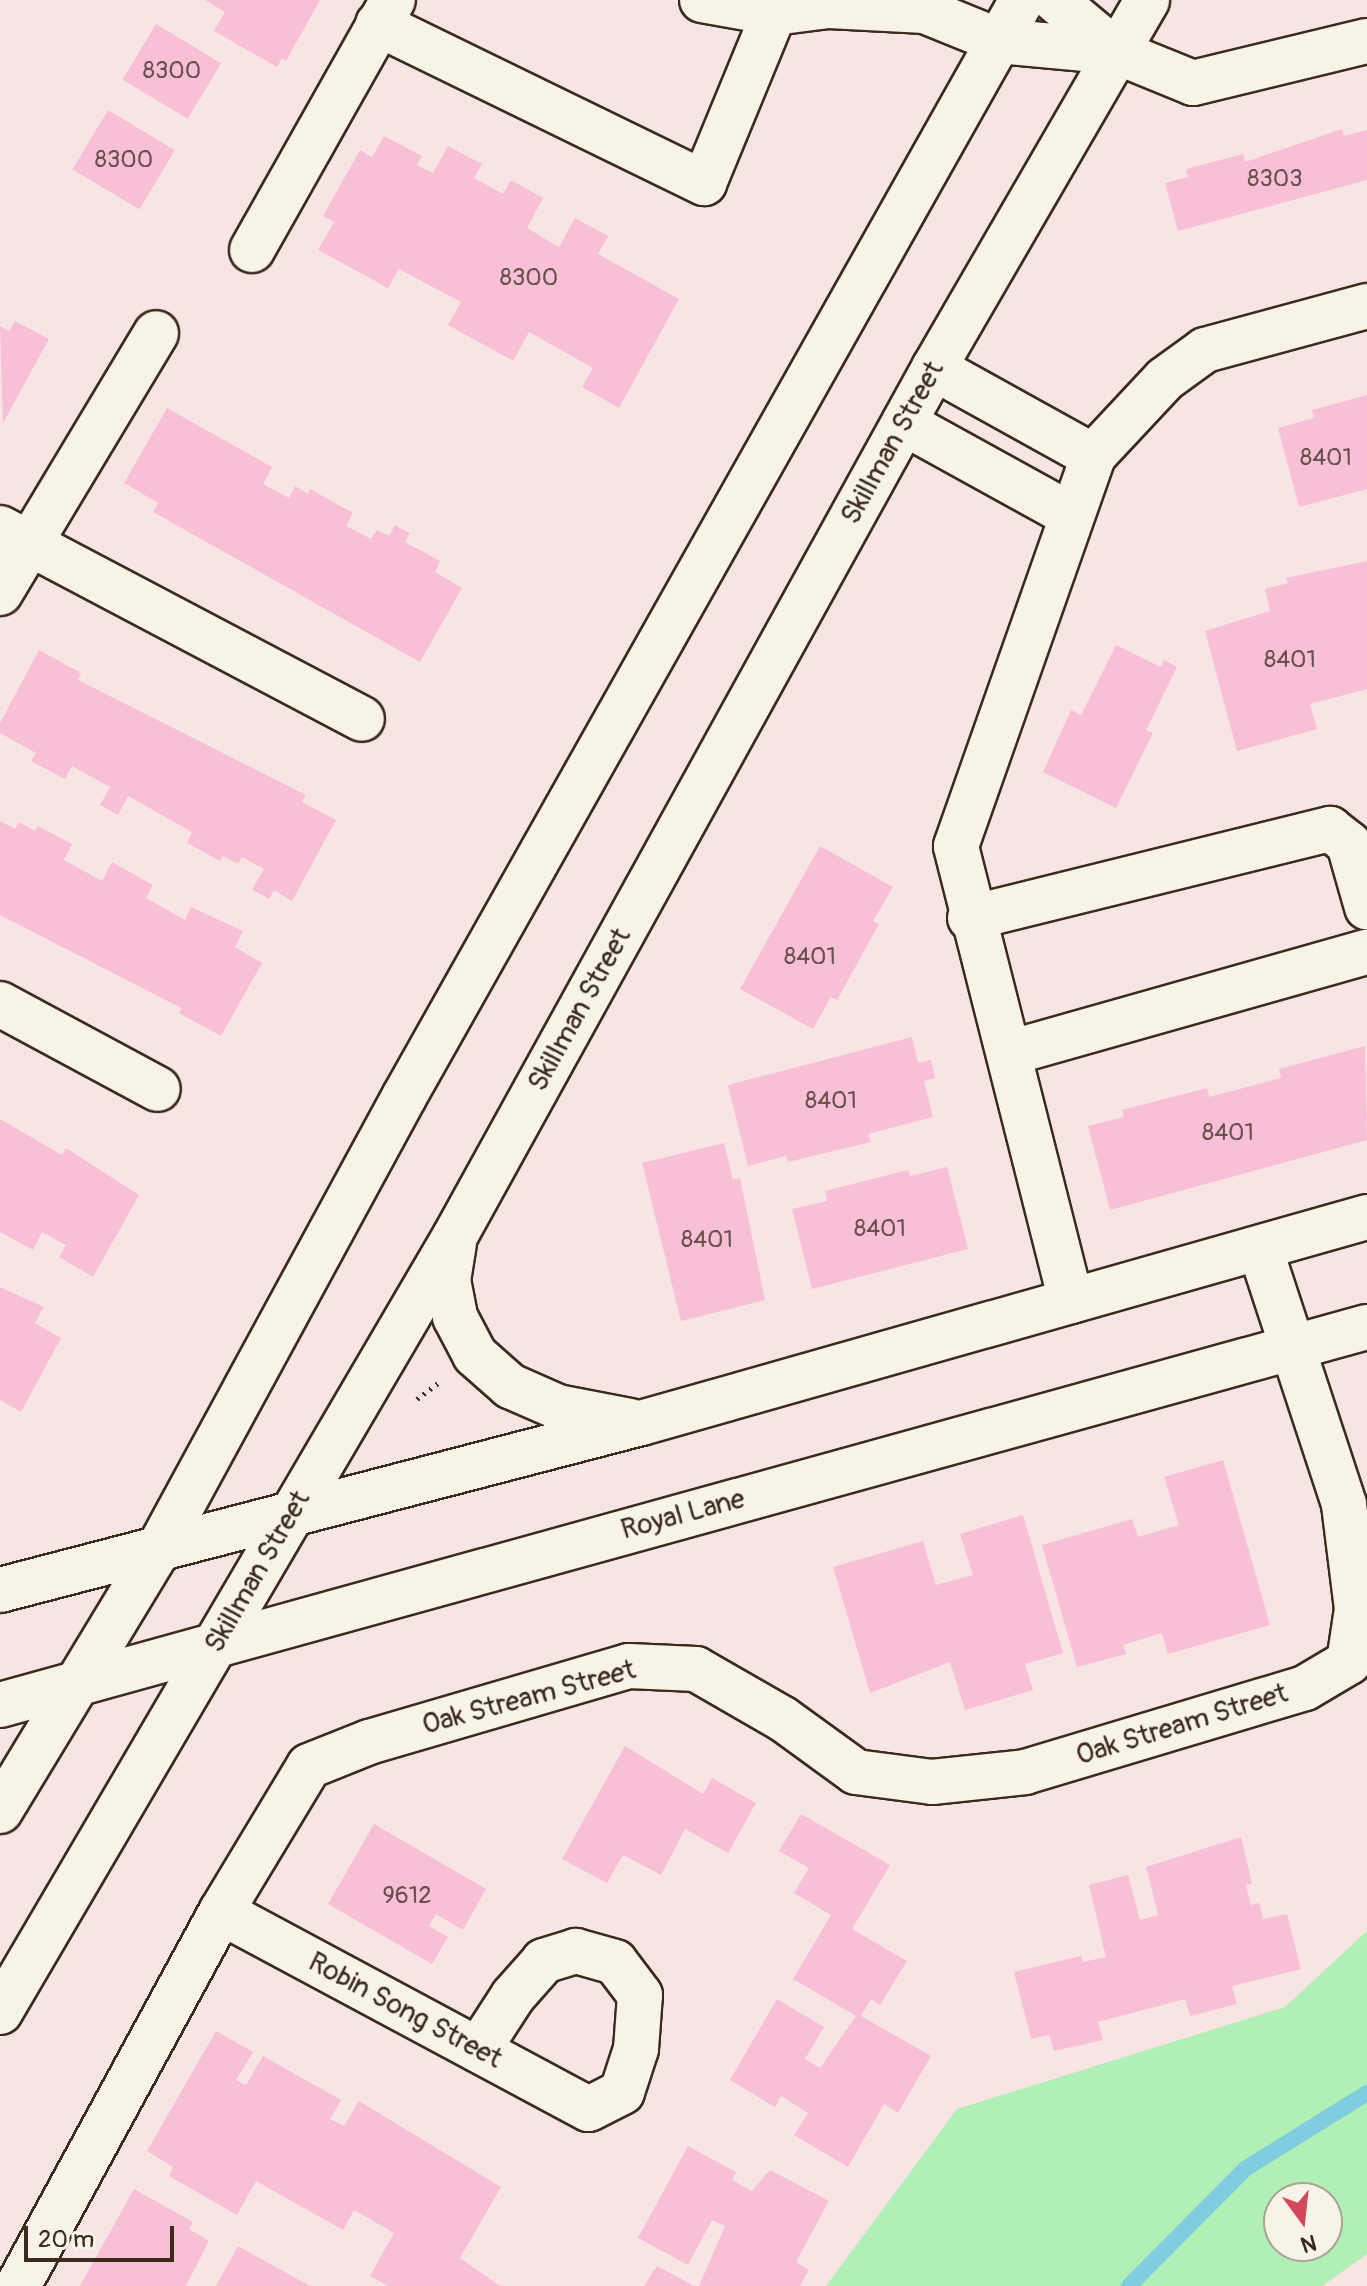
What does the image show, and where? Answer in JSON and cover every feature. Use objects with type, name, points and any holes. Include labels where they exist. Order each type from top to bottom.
[{"type":"main road","points":[[702,0],[774,6],[925,11],[999,41],[1117,52],[1193,83],[1367,41]]},
{"type":"main road","points":[[0,1811],[159,1548],[396,1111],[1022,0]]},
{"type":"main road","points":[[1055,0],[1117,52]]},
{"type":"main road","name":"Skillman Street","points":[[0,2012],[454,1238],[934,368],[1147,0]]},
{"type":"main road","points":[[252,250],[386,12],[704,183],[774,6]]},
{"type":"main road","points":[[1071,1301],[1009,1053],[970,918],[956,846],[1093,456],[1165,379],[1205,350],[1367,306]]},
{"type":"main road","points":[[0,593],[13,535],[156,333]]},
{"type":"main road","points":[[934,368],[1093,456]]},
{"type":"main road","points":[[904,423],[1071,515]]},
{"type":"main road","points":[[13,535],[362,719]]},
{"type":"main road","points":[[970,918],[1330,829],[1349,844],[1367,907]]},
{"type":"main road","points":[[1009,1053],[1367,952]]},
{"type":"main road","points":[[0,1004],[158,1089]]},
{"type":"main road","points":[[0,1590],[641,1423],[1367,1217]]},
{"type":"main road","points":[[454,1238],[450,1292],[455,1317],[475,1355],[510,1386],[558,1407],[641,1423]]},
{"type":"main road","points":[[1260,1248],[1289,1348]]},
{"type":"main road","name":"Royal Lane","points":[[0,1705],[1367,1327]]},
{"type":"main road","name":"Oak Stream Street","points":[[18,2286],[221,1912],[309,1766],[369,1742],[629,1666],[696,1669],[783,1719],[856,1772],[932,1782],[1025,1772],[1305,1688],[1349,1662],[1357,1609],[1344,1504],[1289,1348]]},
{"type":"main road","name":"Robin Song Street","points":[[221,1912],[478,2050],[589,2109],[622,2092],[636,2049],[640,1995],[615,1962],[576,1951],[544,1961],[513,1996],[478,2050]]},
{"type":"green space","points":[[1367,1931],[1367,2254],[1322,2286],[826,2286],[957,2109],[1285,2007]]},
{"type":"building","points":[[205,0],[320,0],[286,61],[282,58],[277,67],[214,31],[225,12]]},
{"type":"building","points":[[156,24],[221,63],[188,119],[123,80]]},
{"type":"building","points":[[108,110],[175,150],[139,209],[72,169]]},
{"type":"building","points":[[1342,129],[1344,136],[1367,130],[1367,180],[1178,231],[1165,183],[1188,177],[1186,169],[1243,154],[1245,162]]},
{"type":"building","points":[[384,136],[422,156],[417,165],[433,173],[448,146],[482,164],[474,178],[503,194],[511,180],[543,198],[527,228],[559,247],[575,218],[608,236],[598,254],[679,299],[619,408],[582,387],[593,368],[529,332],[513,361],[448,325],[461,302],[399,269],[388,288],[318,250],[334,222],[323,216],[360,150],[372,157]]},
{"type":"building","points":[[15,321],[49,339],[3,423],[0,326],[9,331]]},
{"type":"building","points":[[1367,395],[1367,489],[1299,507],[1278,428],[1314,418],[1312,410]]},
{"type":"building","points":[[167,408],[272,467],[263,484],[289,498],[295,486],[308,494],[310,489],[353,513],[346,526],[371,539],[377,530],[389,536],[395,525],[410,533],[405,542],[440,561],[435,572],[462,588],[420,662],[153,512],[158,503],[124,483]]},
{"type":"building","points":[[1367,561],[1367,689],[1310,704],[1317,729],[1237,751],[1205,631],[1270,611],[1265,589],[1288,583],[1286,578]]},
{"type":"building","points":[[1116,645],[1161,667],[1164,660],[1177,667],[1146,730],[1153,733],[1116,808],[1043,772],[1071,710],[1081,715]]},
{"type":"building","points":[[39,650],[81,673],[78,680],[306,795],[302,802],[336,820],[292,901],[274,890],[269,899],[252,890],[264,869],[242,857],[238,864],[223,856],[220,861],[187,843],[192,832],[128,796],[118,815],[100,805],[110,787],[72,766],[65,779],[31,761],[36,753],[0,733],[0,723]]},
{"type":"building","points":[[0,821],[15,829],[19,822],[35,831],[38,826],[72,844],[64,860],[102,881],[112,862],[153,885],[146,898],[185,920],[191,907],[243,931],[235,947],[262,963],[221,1036],[179,1013],[181,1008],[0,915]]},
{"type":"building","points":[[820,846],[893,887],[873,921],[879,924],[837,1000],[831,997],[813,1029],[740,989]]},
{"type":"building","points":[[912,1037],[918,1063],[931,1060],[935,1078],[924,1081],[933,1117],[868,1134],[871,1142],[788,1162],[786,1156],[748,1166],[728,1085]]},
{"type":"building","points":[[1365,1046],[1367,1140],[1110,1210],[1088,1126],[1124,1117],[1122,1110],[1207,1088],[1209,1097],[1281,1078],[1279,1069]]},
{"type":"building","points":[[0,1119],[62,1155],[66,1148],[139,1195],[93,1277],[59,1257],[66,1245],[42,1232],[33,1250],[0,1232]]},
{"type":"building","points":[[724,1143],[733,1180],[740,1178],[765,1300],[681,1321],[642,1163]]},
{"type":"building","points":[[947,1167],[968,1249],[812,1289],[792,1209],[827,1201],[825,1191],[908,1170],[910,1176]]},
{"type":"building","points":[[0,1287],[44,1307],[35,1323],[61,1338],[21,1412],[0,1400]]},
{"type":"building","points":[[1223,1460],[1270,1625],[1168,1654],[1162,1633],[1123,1645],[1126,1654],[1077,1667],[1042,1545],[1132,1519],[1138,1537],[1179,1525],[1164,1477]]},
{"type":"building","points":[[1023,1515],[1063,1653],[1025,1664],[1033,1690],[965,1710],[950,1662],[870,1693],[833,1567],[923,1541],[936,1585],[973,1575],[960,1534]]},
{"type":"building","points":[[625,1746],[703,1794],[712,1778],[756,1803],[728,1853],[685,1829],[661,1875],[623,1855],[607,1883],[562,1859]]},
{"type":"building","points":[[801,1814],[890,1865],[852,1929],[907,1961],[880,2005],[871,1999],[861,2016],[931,2056],[898,2113],[884,2104],[848,2167],[794,2135],[808,2113],[781,2096],[775,2107],[730,2080],[777,1999],[824,2027],[805,2059],[820,2068],[856,2016],[793,1979],[831,1915],[794,1893],[809,1868],[779,1851]]},
{"type":"building","points":[[374,1824],[486,1889],[463,1930],[436,1914],[429,1926],[448,1937],[432,1964],[328,1904]]},
{"type":"building","points":[[1241,1837],[1252,1884],[1246,1885],[1251,1905],[1259,1903],[1263,1919],[1287,1914],[1301,1969],[1232,1986],[1237,2004],[1190,2016],[1185,1999],[1098,2022],[1103,2040],[1054,2051],[1049,2035],[1031,2039],[1014,1972],[1081,1956],[1083,1962],[1106,1957],[1089,1885],[1128,1875],[1140,1920],[1158,1915],[1146,1867]]},
{"type":"building","points":[[216,2031],[253,2052],[236,2080],[246,2085],[263,2056],[341,2100],[330,2119],[344,2126],[359,2101],[501,2187],[460,2258],[500,2286],[388,2286],[370,2276],[394,2233],[354,2210],[343,2230],[256,2181],[237,2215],[169,2176],[173,2167],[147,2151]]},
{"type":"building","points":[[688,2146],[736,2172],[732,2180],[752,2191],[770,2170],[829,2201],[796,2262],[809,2270],[800,2286],[699,2286],[725,2226],[712,2220],[688,2265],[638,2238]]},
{"type":"building","points":[[134,2189],[193,2222],[189,2229],[209,2241],[186,2286],[80,2286]]},
{"type":"building","points":[[238,2246],[310,2286],[216,2286]]},
{"type":"building","points":[[657,2266],[694,2286],[644,2286]]},
{"type":"waterway","points":[[1129,2286],[1245,2169],[1367,2093]]}]
